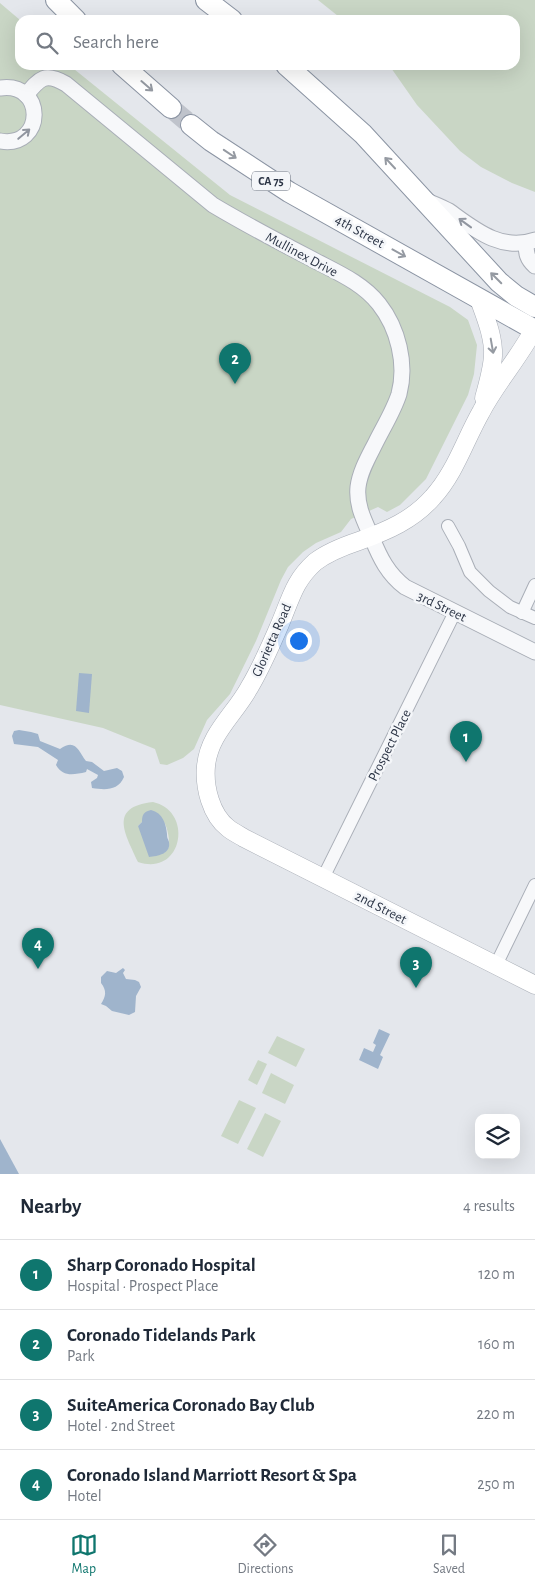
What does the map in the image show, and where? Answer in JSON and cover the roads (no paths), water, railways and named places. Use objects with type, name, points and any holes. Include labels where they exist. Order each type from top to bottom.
[{"type":"highway","points":[[56,0],[71,15]]},
{"type":"highway","points":[[206,0],[226,15]]},
{"type":"highway","points":[[128,70],[171,108]]},
{"type":"highway","points":[[292,70],[363,134],[499,282],[535,307]]},
{"type":"highway","name":"4th Street","points":[[191,125],[217,146],[289,192],[534,329]]},
{"type":"main road","points":[[479,299],[489,328],[493,354],[492,368],[481,410]]},
{"type":"main road","points":[[481,410],[534,329]]},
{"type":"main road","name":"Glorietta Road","points":[[228,828],[219,820],[214,810],[207,786],[206,766],[211,745],[218,731],[250,688],[301,576],[317,561],[339,548],[400,524],[418,512],[445,482],[481,410]]},
{"type":"main road","name":"2nd Street","points":[[228,828],[244,838],[535,985]]},
{"type":"street","name":"Mullinex Drive","points":[[26,95],[37,81],[45,77],[55,78],[66,84],[213,205],[237,220],[345,276],[368,292],[380,304],[395,332],[402,365],[398,394],[360,475],[358,501],[364,523],[371,536]]},
{"type":"street","points":[[0,88],[10,87],[19,90],[32,102],[35,112],[31,130],[24,136],[16,141],[0,141]]},
{"type":"street","points":[[423,199],[447,210],[489,238],[510,243],[530,242],[526,252],[529,261],[535,266]]},
{"type":"street","points":[[448,526],[470,572],[489,591],[510,607],[535,618]]},
{"type":"street","name":"3rd Street","points":[[371,536],[386,569],[405,588],[535,652]]},
{"type":"street","points":[[522,613],[535,585]]},
{"type":"street","name":"Prospect Place","points":[[323,878],[455,612]]},
{"type":"street","points":[[496,965],[535,885]]},
{"type":"water","points":[[79,673],[92,674],[89,713],[76,711]]},
{"type":"water","points":[[19,730],[38,734],[40,741],[60,749],[73,745],[86,761],[92,762],[104,771],[117,768],[122,771],[124,777],[115,787],[106,789],[92,788],[91,782],[98,775],[87,769],[86,772],[73,774],[62,772],[56,765],[58,760],[38,747],[14,744],[12,736],[14,731]]},
{"type":"water","points":[[151,810],[155,811],[163,819],[169,846],[163,854],[149,857],[138,826],[142,822],[144,814]]},
{"type":"water","points":[[123,968],[126,979],[139,982],[141,987],[136,996],[135,1012],[129,1015],[112,1011],[101,1004],[105,993],[101,977],[107,971],[116,973]]},
{"type":"water","points":[[379,1029],[390,1034],[380,1055],[383,1057],[378,1069],[359,1060],[364,1048],[373,1052],[376,1045],[373,1043]]},
{"type":"water","points":[[0,1139],[19,1174],[0,1174]]},
{"type":"tunnel","points":[[171,108],[191,125]]},
{"type":"place","name":"Coronado Tidelands Park","points":[[235,384]]},
{"type":"place","name":"Sharp Coronado Hospital","points":[[466,762]]},
{"type":"place","name":"Coronado Island Marriott Resort & Spa","points":[[38,969]]},
{"type":"place","name":"SuiteAmerica Coronado Bay Club","points":[[416,988]]}]
